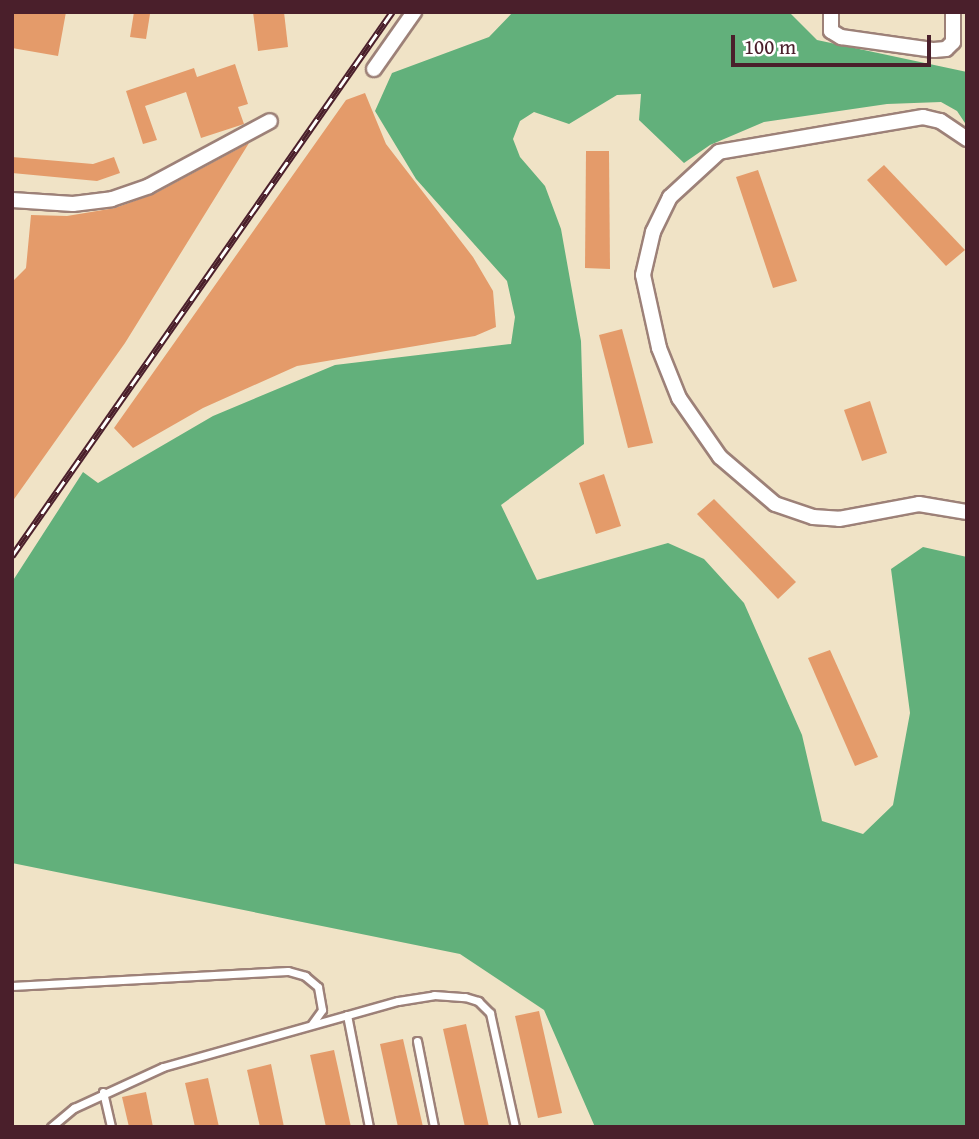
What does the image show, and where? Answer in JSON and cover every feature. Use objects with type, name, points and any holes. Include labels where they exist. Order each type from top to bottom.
[{"type":"street","points":[[374,69],[414,12]]},
{"type":"street","points":[[831,12],[831,31],[841,37],[946,50],[953,43],[953,12]]},
{"type":"street","points":[[967,139],[940,121],[923,117],[719,152],[670,197],[653,232],[643,275],[659,348],[679,398],[720,457],[775,504],[813,517],[839,519],[919,504],[967,512]]},
{"type":"street","points":[[12,200],[73,204],[112,199],[149,186],[270,121]]},
{"type":"lane","points":[[12,986],[288,971],[305,976],[317,987],[322,1010],[311,1025]]},
{"type":"lane","points":[[51,1127],[74,1108],[103,1092],[163,1067],[347,1015],[434,995],[478,1001],[490,1013],[515,1127]]},
{"type":"lane","points":[[347,1015],[369,1127]]},
{"type":"lane","points":[[417,1041],[434,1127]]},
{"type":"lane","points":[[103,1092],[111,1127]]},
{"type":"green space","points":[[513,12],[789,12],[817,40],[967,72],[967,126],[957,111],[941,102],[887,104],[764,122],[710,145],[684,163],[639,120],[641,94],[617,95],[569,124],[534,112],[520,121],[513,139],[520,157],[545,186],[561,229],[581,341],[584,444],[501,505],[537,580],[668,543],[704,559],[744,603],[802,735],[822,821],[863,834],[893,805],[910,713],[891,569],[923,547],[967,557],[967,1127],[595,1127],[544,1010],[460,954],[12,863],[12,582],[83,472],[98,483],[213,416],[335,365],[511,344],[515,317],[507,281],[416,179],[375,111],[392,73],[489,37]]},
{"type":"building","points":[[12,12],[66,12],[58,56],[12,48]]},
{"type":"building","points":[[134,12],[150,14],[146,39],[130,37]]},
{"type":"building","points":[[253,12],[284,12],[288,47],[258,51]]},
{"type":"building","points":[[235,64],[248,104],[238,107],[244,124],[201,138],[186,92],[145,106],[157,140],[143,144],[126,91],[194,68],[197,77]]},
{"type":"building","points":[[365,93],[386,144],[473,257],[493,291],[496,327],[475,336],[297,366],[203,408],[133,448],[114,428],[346,100]]},
{"type":"building","points":[[249,143],[125,343],[12,502],[12,282],[26,268],[31,215],[67,216],[115,208],[154,194]]},
{"type":"building","points":[[586,151],[609,151],[610,269],[585,268]]},
{"type":"building","points":[[12,157],[93,164],[114,157],[120,173],[97,181],[12,173]]},
{"type":"building","points":[[884,165],[965,250],[946,266],[867,180]]},
{"type":"building","points":[[758,170],[797,281],[773,288],[736,177]]},
{"type":"building","points":[[622,329],[653,443],[628,448],[599,335]]},
{"type":"building","points":[[870,401],[887,453],[862,461],[844,410]]},
{"type":"building","points":[[604,474],[621,526],[596,534],[579,483]]},
{"type":"building","points":[[714,499],[796,582],[778,599],[697,514]]},
{"type":"building","points":[[830,650],[878,757],[855,766],[808,658]]},
{"type":"building","points":[[539,1011],[562,1113],[538,1118],[515,1016]]},
{"type":"building","points":[[466,1024],[489,1127],[465,1127],[443,1029]]},
{"type":"building","points":[[403,1039],[423,1127],[398,1127],[380,1044]]},
{"type":"building","points":[[334,1050],[351,1127],[326,1127],[310,1055]]},
{"type":"building","points":[[271,1064],[284,1127],[260,1127],[247,1070]]},
{"type":"building","points":[[208,1078],[219,1127],[195,1127],[185,1083]]},
{"type":"building","points":[[146,1092],[153,1127],[129,1127],[122,1097]]},
{"type":"railway","points":[[12,556],[392,12]]}]
